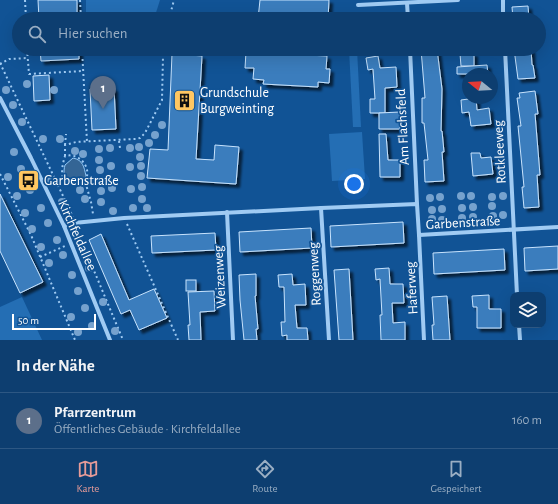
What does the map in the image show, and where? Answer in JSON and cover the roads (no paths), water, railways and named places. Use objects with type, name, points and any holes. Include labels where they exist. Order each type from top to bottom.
[{"type":"street","points":[[358,5],[458,0]]},
{"type":"street","points":[[503,0],[504,12]]},
{"type":"street","points":[[407,3],[408,12]]},
{"type":"street","name":"Am Flachsfeld","points":[[410,56],[417,204]]},
{"type":"street","name":"Rotkleeweg","points":[[505,56],[517,292]]},
{"type":"street","name":"Kirchfeldallee","points":[[0,98],[64,226],[110,340]]},
{"type":"street","name":"Garbenstraße","points":[[64,226],[74,223],[124,218],[417,204],[419,235],[558,227]]},
{"type":"street","name":"Roggenweg","points":[[321,208],[329,340]]},
{"type":"street","name":"Weizenweg","points":[[227,212],[233,340]]},
{"type":"street","name":"Haferweg","points":[[419,235],[424,340]]},
{"type":"street","points":[[519,328],[520,340]]},
{"type":"place","name":"Grundschule Burgweinting","points":[[185,100]]},
{"type":"place","name":"Pfarrzentrum","points":[[103,109]]},
{"type":"place","name":"Garbenstraße","points":[[28,180]]}]
